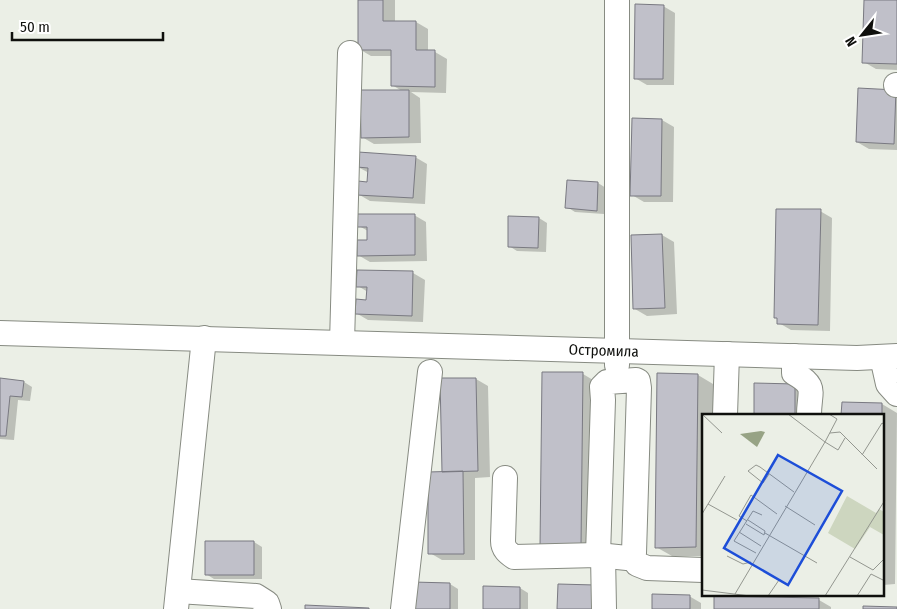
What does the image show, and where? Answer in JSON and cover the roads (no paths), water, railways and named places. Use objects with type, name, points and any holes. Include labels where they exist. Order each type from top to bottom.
[{"type":"street","points":[[617,0],[618,382]]},
{"type":"street","points":[[342,343],[350,53]]},
{"type":"street","name":"Остромила","points":[[0,333],[857,358],[890,357]]},
{"type":"street","points":[[204,338],[177,600],[256,596],[267,603],[269,609]]},
{"type":"street","points":[[725,414],[727,354]]},
{"type":"street","points":[[794,356],[794,373],[808,381],[811,388],[809,414]]},
{"type":"street","points":[[890,357],[888,384],[897,394]]},
{"type":"street","points":[[403,609],[430,372]]},
{"type":"street","points":[[604,609],[600,555],[602,387],[607,382],[636,380],[639,384],[633,557],[637,564],[647,568],[702,570]]},
{"type":"street","points":[[505,478],[503,545],[509,554],[514,557],[600,555],[633,557]]}]
